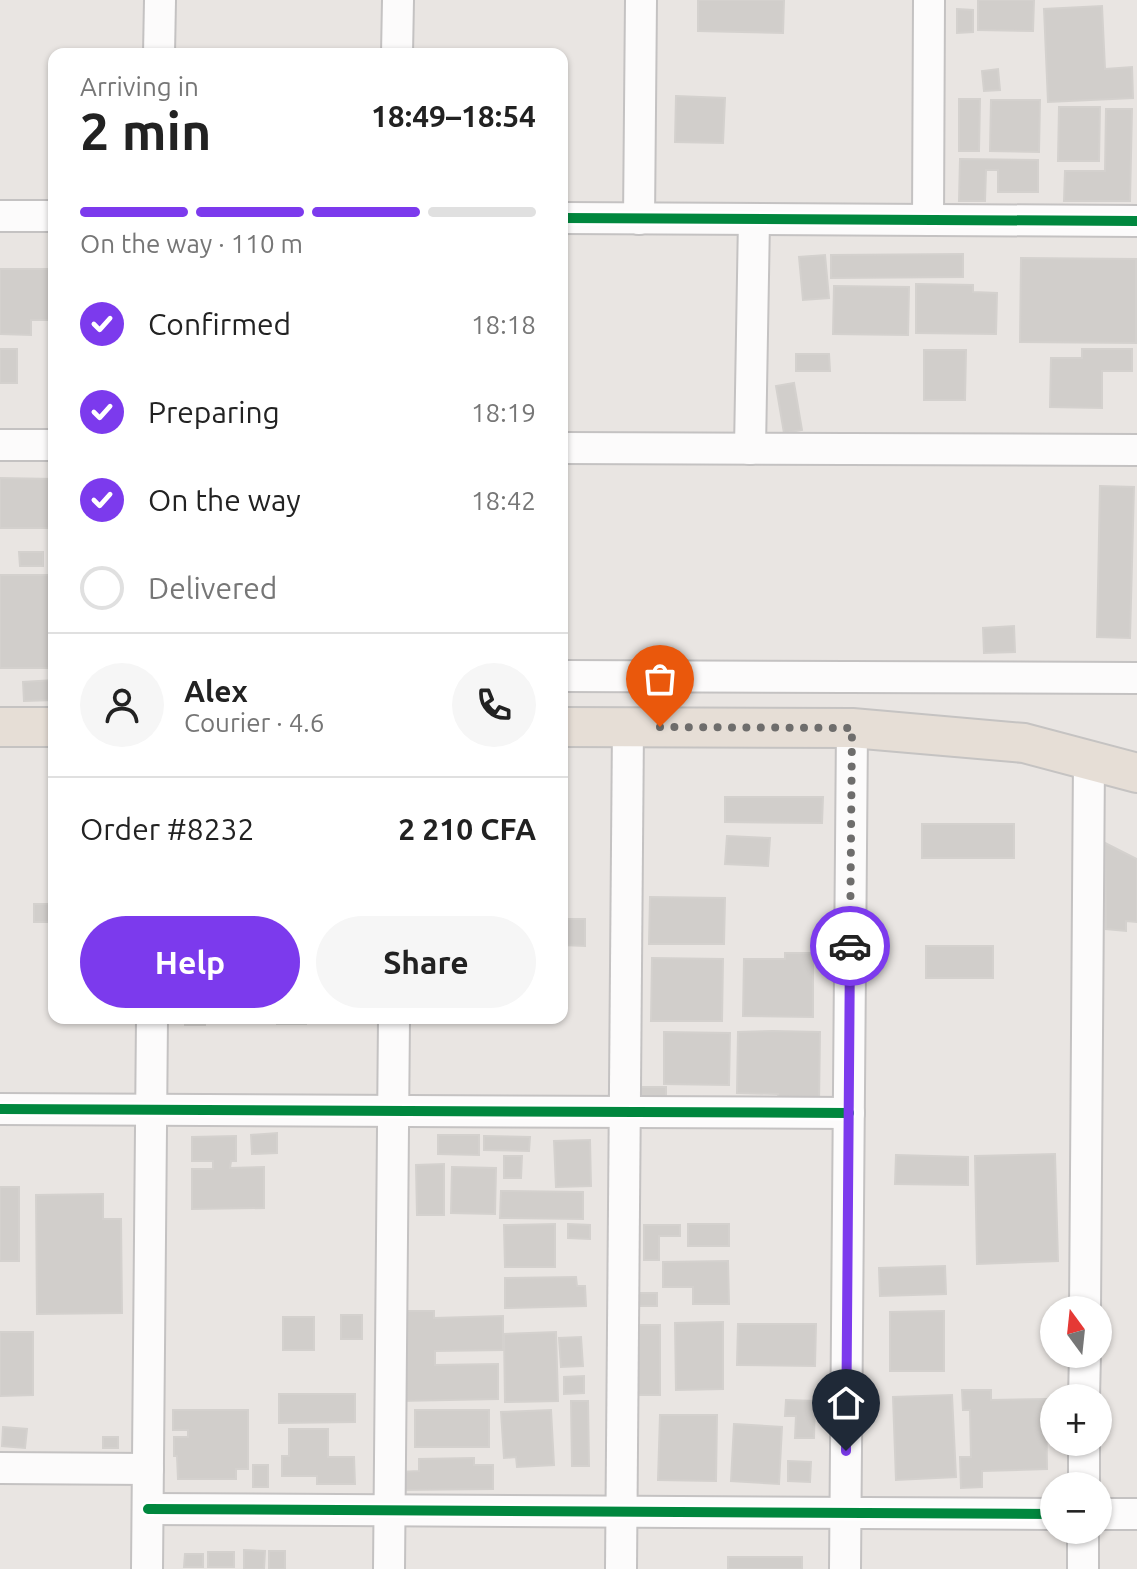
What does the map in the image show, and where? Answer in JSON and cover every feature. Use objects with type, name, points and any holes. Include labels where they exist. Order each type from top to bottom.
[{"type":"main road","points":[[0,727],[48,727]]},
{"type":"main road","points":[[568,727],[852,728],[1024,743],[1137,773]]},
{"type":"street","points":[[159,48],[160,0]]},
{"type":"street","points":[[397,48],[398,0]]},
{"type":"street","points":[[639,219],[641,0]]},
{"type":"street","points":[[928,220],[929,0]]},
{"type":"street","points":[[0,216],[48,216]]},
{"type":"street","points":[[568,218],[1137,221]]},
{"type":"street","points":[[750,449],[754,219]]},
{"type":"street","points":[[0,445],[48,445]]},
{"type":"street","points":[[568,448],[1137,450]]},
{"type":"street","points":[[568,676],[1137,678]]},
{"type":"street","points":[[621,1569],[628,727]]},
{"type":"street","points":[[845,1569],[852,728]]},
{"type":"street","points":[[1085,1296],[1089,759]]},
{"type":"street","points":[[147,1569],[152,1024]]},
{"type":"street","points":[[389,1569],[394,1024]]},
{"type":"street","points":[[0,1109],[849,1113]]},
{"type":"street","points":[[0,1468],[148,1469]]},
{"type":"street","points":[[148,1509],[1040,1514]]},
{"type":"street","points":[[1112,1514],[1137,1514]]},
{"type":"street","points":[[1083,1544],[1083,1569]]},
{"type":"building","points":[[698,0],[784,0],[783,33],[698,31]]},
{"type":"building","points":[[978,0],[1034,0],[1033,31],[978,30]]},
{"type":"building","points":[[1102,6],[1105,69],[1132,67],[1133,98],[1048,102],[1044,9]]},
{"type":"building","points":[[957,9],[973,10],[973,32],[957,33]]},
{"type":"building","points":[[998,69],[1000,90],[984,91],[982,71]]},
{"type":"building","points":[[676,96],[725,98],[723,143],[675,142]]},
{"type":"building","points":[[959,99],[980,99],[979,151],[959,151]]},
{"type":"building","points":[[991,100],[1040,100],[1039,152],[990,151]]},
{"type":"building","points":[[1059,107],[1100,107],[1099,161],[1058,161]]},
{"type":"building","points":[[1106,109],[1132,109],[1130,201],[1064,201],[1065,171],[1105,171]]},
{"type":"building","points":[[960,159],[1038,160],[1038,192],[998,192],[998,170],[986,170],[985,201],[959,201]]},
{"type":"building","points":[[963,254],[963,277],[831,278],[831,255]]},
{"type":"building","points":[[825,255],[829,298],[803,300],[799,257]]},
{"type":"building","points":[[1021,258],[1136,259],[1136,343],[1020,342]]},
{"type":"building","points":[[0,269],[48,269],[48,320],[31,320],[31,335],[0,334]]},
{"type":"building","points":[[916,284],[973,285],[973,292],[997,293],[996,334],[916,333]]},
{"type":"building","points":[[834,286],[909,287],[908,335],[833,334]]},
{"type":"building","points":[[0,349],[17,349],[17,383],[0,383]]},
{"type":"building","points":[[1082,349],[1132,349],[1132,371],[1102,371],[1102,408],[1050,407],[1051,358],[1082,358]]},
{"type":"building","points":[[924,350],[966,350],[965,400],[924,400]]},
{"type":"building","points":[[796,354],[829,354],[830,371],[796,371]]},
{"type":"building","points":[[794,383],[802,430],[784,433],[776,386]]},
{"type":"building","points":[[0,478],[48,479],[48,528],[0,528]]},
{"type":"building","points":[[1100,486],[1134,487],[1130,638],[1097,637]]},
{"type":"building","points":[[19,552],[43,552],[43,566],[20,566]]},
{"type":"building","points":[[0,575],[48,575],[48,668],[0,668]]},
{"type":"building","points":[[1014,626],[1015,652],[984,653],[983,628]]},
{"type":"building","points":[[48,680],[48,700],[24,701],[23,682]]},
{"type":"building","points":[[725,797],[823,797],[822,823],[725,822]]},
{"type":"building","points":[[922,824],[1014,824],[1014,858],[922,858]]},
{"type":"building","points":[[727,836],[770,838],[768,866],[725,864]]},
{"type":"building","points":[[1105,843],[1137,859],[1137,922],[1126,921],[1126,931],[1106,929]]},
{"type":"building","points":[[650,897],[725,898],[724,944],[649,944]]},
{"type":"building","points":[[34,904],[48,904],[48,922],[34,922]]},
{"type":"building","points":[[568,919],[585,919],[585,946],[568,945]]},
{"type":"building","points":[[926,946],[993,946],[993,978],[926,978]]},
{"type":"building","points":[[785,953],[813,953],[813,1017],[743,1016],[744,959],[785,959]]},
{"type":"building","points":[[652,958],[723,959],[722,1021],[651,1021]]},
{"type":"building","points":[[664,1032],[730,1033],[729,1085],[664,1084]]},
{"type":"building","points":[[738,1032],[820,1032],[819,1103],[779,1102],[778,1094],[737,1093]]},
{"type":"building","points":[[640,1087],[666,1087],[666,1099],[640,1099]]},
{"type":"building","points":[[277,1133],[277,1153],[252,1154],[251,1135]]},
{"type":"building","points":[[438,1135],[479,1135],[479,1155],[438,1154]]},
{"type":"building","points":[[236,1136],[236,1161],[231,1161],[230,1168],[264,1167],[264,1208],[192,1209],[192,1169],[213,1169],[213,1161],[192,1161],[192,1137]]},
{"type":"building","points":[[484,1136],[530,1137],[529,1151],[484,1150]]},
{"type":"building","points":[[590,1140],[591,1186],[556,1187],[554,1141]]},
{"type":"building","points":[[1055,1154],[1058,1261],[977,1264],[975,1156]]},
{"type":"building","points":[[896,1155],[968,1157],[968,1185],[895,1184]]},
{"type":"building","points":[[504,1156],[522,1156],[521,1178],[504,1178]]},
{"type":"building","points":[[444,1164],[444,1215],[417,1215],[416,1165]]},
{"type":"building","points":[[452,1167],[496,1168],[495,1214],[451,1213]]},
{"type":"building","points":[[0,1187],[19,1187],[19,1261],[0,1261]]},
{"type":"building","points":[[501,1191],[583,1192],[583,1219],[500,1218]]},
{"type":"building","points":[[103,1194],[103,1219],[121,1219],[122,1313],[37,1314],[36,1195]]},
{"type":"building","points":[[555,1224],[555,1267],[505,1267],[504,1225]]},
{"type":"building","points":[[568,1224],[590,1225],[590,1239],[568,1238]]},
{"type":"building","points":[[688,1224],[729,1224],[729,1246],[688,1246]]},
{"type":"building","points":[[644,1225],[680,1225],[680,1236],[659,1236],[659,1260],[644,1260]]},
{"type":"building","points":[[728,1261],[729,1304],[693,1304],[693,1287],[663,1287],[663,1262]]},
{"type":"building","points":[[945,1266],[946,1294],[880,1296],[879,1268]]},
{"type":"building","points":[[576,1277],[577,1286],[585,1286],[586,1306],[505,1308],[505,1278]]},
{"type":"building","points":[[637,1293],[657,1293],[657,1306],[637,1306]]},
{"type":"building","points":[[397,1311],[434,1311],[434,1318],[503,1316],[503,1350],[435,1351],[435,1365],[498,1364],[498,1399],[399,1401]]},
{"type":"building","points":[[944,1311],[944,1371],[890,1371],[890,1312]]},
{"type":"building","points":[[341,1315],[362,1315],[362,1339],[341,1339]]},
{"type":"building","points":[[283,1317],[314,1317],[314,1350],[283,1350]]},
{"type":"building","points":[[723,1322],[723,1389],[676,1390],[675,1323]]},
{"type":"building","points":[[738,1324],[816,1324],[815,1366],[737,1365]]},
{"type":"building","points":[[636,1325],[660,1325],[660,1395],[635,1395]]},
{"type":"building","points":[[0,1332],[33,1332],[33,1395],[0,1396]]},
{"type":"building","points":[[556,1332],[558,1401],[505,1402],[504,1334]]},
{"type":"building","points":[[581,1337],[583,1366],[561,1367],[559,1338]]},
{"type":"building","points":[[584,1376],[584,1393],[564,1394],[564,1377]]},
{"type":"building","points":[[962,1390],[991,1390],[991,1400],[1040,1399],[1040,1456],[1047,1456],[1047,1469],[982,1471],[982,1487],[961,1488],[960,1457],[971,1457],[970,1410],[963,1410]]},
{"type":"building","points":[[279,1394],[355,1394],[355,1422],[279,1423]]},
{"type":"building","points":[[952,1395],[956,1477],[896,1480],[893,1397]]},
{"type":"building","points":[[786,1400],[815,1401],[814,1438],[795,1438],[796,1416],[785,1416]]},
{"type":"building","points":[[571,1401],[588,1401],[589,1466],[572,1466]]},
{"type":"building","points":[[173,1410],[248,1410],[248,1469],[236,1469],[236,1479],[178,1479],[174,1437],[188,1437],[188,1430],[173,1430]]},
{"type":"building","points":[[415,1410],[489,1410],[489,1447],[415,1447]]},
{"type":"building","points":[[551,1410],[554,1465],[517,1467],[516,1457],[504,1458],[501,1412]]},
{"type":"building","points":[[660,1415],[717,1415],[716,1481],[658,1480]]},
{"type":"building","points":[[734,1424],[782,1427],[779,1484],[731,1481]]},
{"type":"building","points":[[3,1427],[27,1429],[25,1448],[2,1446]]},
{"type":"building","points":[[289,1429],[328,1429],[328,1457],[354,1457],[355,1484],[317,1484],[317,1476],[282,1476],[282,1456],[289,1456]]},
{"type":"building","points":[[103,1437],[118,1437],[118,1448],[103,1448]]},
{"type":"building","points":[[474,1458],[474,1465],[493,1465],[493,1489],[400,1490],[400,1472],[419,1471],[419,1459]]},
{"type":"building","points":[[788,1461],[811,1462],[810,1482],[788,1481]]},
{"type":"building","points":[[253,1465],[268,1465],[268,1487],[253,1487]]},
{"type":"building","points":[[244,1550],[265,1551],[264,1569],[244,1569]]},
{"type":"building","points":[[269,1551],[285,1551],[285,1569],[269,1569]]},
{"type":"building","points":[[208,1552],[234,1552],[234,1567],[208,1567]]},
{"type":"building","points":[[185,1554],[203,1554],[203,1567],[184,1567]]},
{"type":"building","points":[[728,1557],[802,1557],[802,1569],[728,1569]]},
{"type":"cycle path","points":[[568,218],[1137,221]]},
{"type":"cycle path","points":[[0,1109],[849,1113]]},
{"type":"cycle path","points":[[148,1509],[1040,1514]]},
{"type":"way so far","points":[[660,727],[852,728],[850,946]]},
{"type":"route","points":[[846,1451],[850,946]]}]
